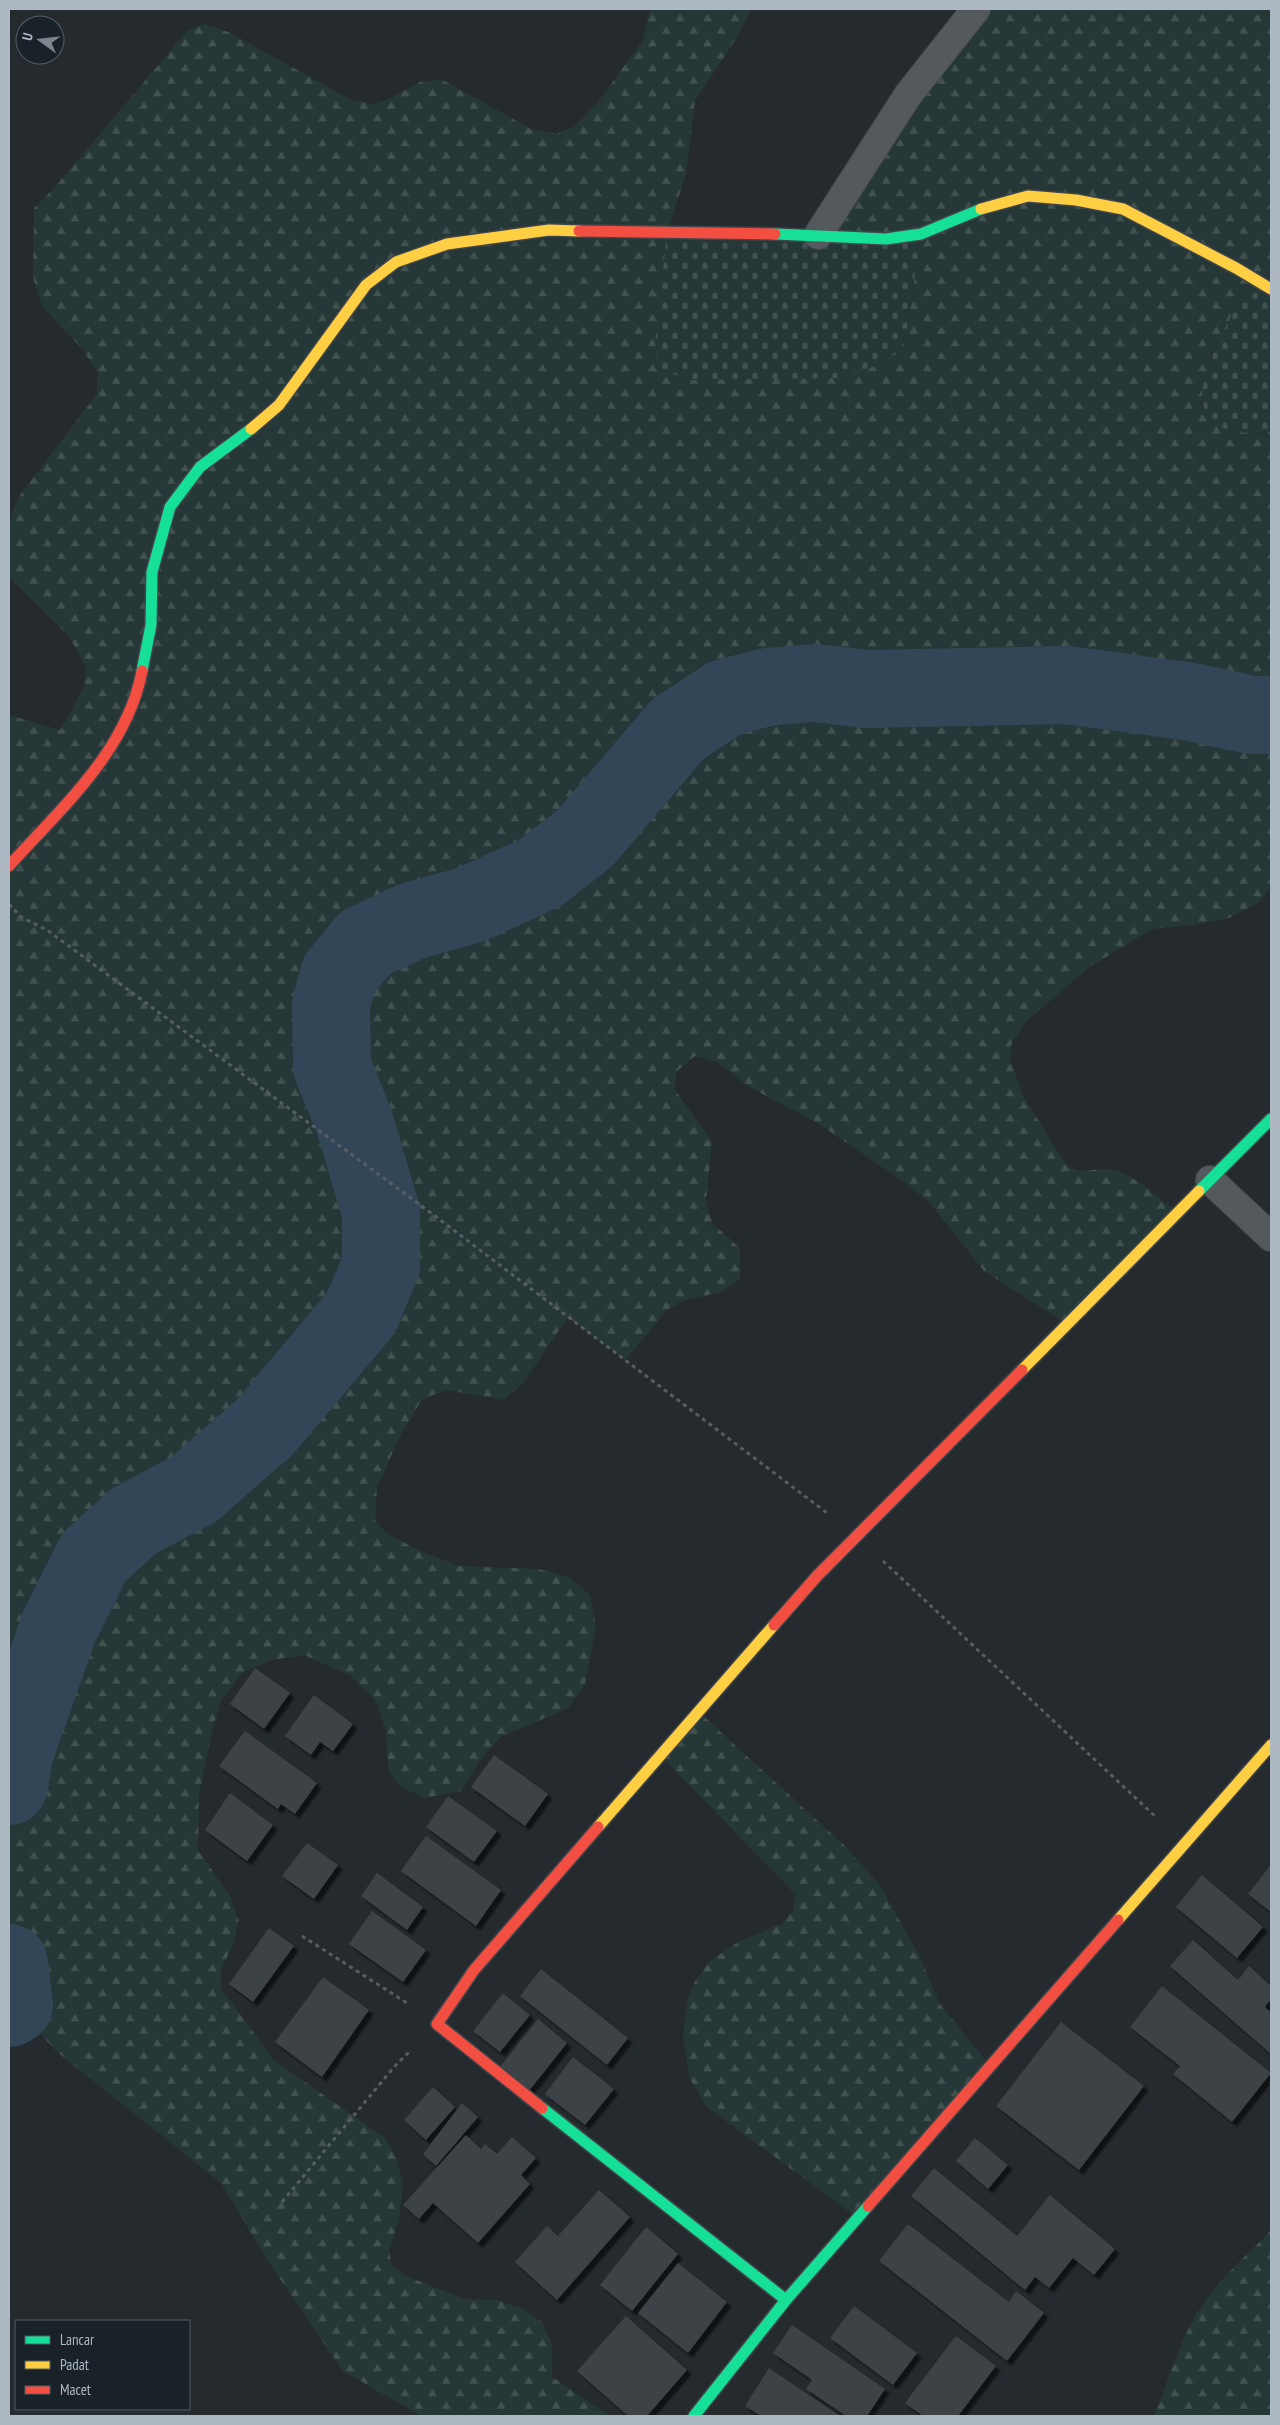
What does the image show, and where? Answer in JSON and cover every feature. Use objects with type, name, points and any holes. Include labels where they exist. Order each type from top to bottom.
[{"type":"street","points":[[818,235],[908,95],[976,9]]},
{"type":"street","points":[[9,866],[84,783],[112,746],[138,692],[151,625],[152,572],[170,507],[200,468],[244,436],[279,405],[366,285],[396,262],[447,244],[549,230],[818,235],[886,239],[921,234],[974,212],[1028,196],[1076,200],[1123,209],[1236,268],[1271,289]]},
{"type":"street","points":[[786,2300],[592,2149],[437,2024],[474,1970],[810,1584],[1271,1119]]},
{"type":"street","points":[[1210,1180],[1271,1236]]},
{"type":"street","points":[[694,2416],[786,2300],[1271,1745]]},
{"type":"path","points":[[9,904],[21,918],[47,930],[432,1213],[857,1536],[1185,1844]]},
{"type":"path","points":[[282,2202],[394,2067],[437,2024],[302,1936]]},
{"type":"green space","points":[[650,9],[752,9],[734,42],[695,101],[686,174],[667,233],[900,351],[907,330],[921,234],[818,235],[976,9],[1271,9],[1271,289],[1212,352],[1204,381],[1201,405],[1254,434],[1271,432],[1271,887],[1258,903],[1229,918],[1195,925],[1152,929],[1088,968],[1026,1022],[1012,1042],[1010,1059],[1023,1096],[1067,1166],[1083,1171],[1108,1169],[1125,1174],[1178,1212],[1067,1324],[984,1271],[929,1202],[907,1184],[816,1122],[749,1087],[717,1062],[695,1056],[676,1072],[675,1090],[712,1141],[706,1201],[713,1224],[740,1248],[740,1279],[722,1292],[685,1300],[667,1310],[625,1360],[568,1317],[524,1382],[504,1400],[447,1390],[422,1399],[399,1438],[377,1488],[375,1520],[388,1534],[416,1549],[459,1566],[539,1569],[569,1577],[590,1595],[596,1626],[585,1684],[568,1708],[501,1737],[482,1757],[461,1791],[425,1798],[401,1787],[389,1772],[385,1728],[376,1701],[351,1676],[304,1655],[272,1660],[243,1672],[221,1701],[212,1731],[199,1794],[198,1850],[229,1895],[239,1921],[234,1942],[221,1970],[221,1989],[275,2061],[384,2137],[396,2156],[403,2184],[399,2219],[389,2250],[392,2265],[406,2276],[464,2299],[497,2300],[522,2308],[542,2322],[552,2345],[552,2377],[610,2416],[421,2416],[343,2371],[266,2258],[221,2183],[56,2051],[14,2005],[9,2008],[9,715],[60,730],[84,687],[86,667],[68,635],[9,577],[9,520],[18,498],[97,394],[97,373],[84,351],[42,306],[33,277],[34,208],[55,187],[187,31],[204,24],[228,32],[352,100],[372,104],[389,99],[422,81],[443,80],[531,129],[556,134],[574,127],[598,102],[643,40]]},
{"type":"green space","points":[[667,233],[921,234],[907,330],[900,351],[881,364],[841,378],[689,380],[659,368],[655,344]]},
{"type":"green space","points":[[1253,278],[1271,289],[1271,432],[1233,431],[1212,421],[1203,403],[1204,380],[1213,354]]},
{"type":"green space","points":[[699,1712],[845,1846],[879,1884],[920,1957],[939,2003],[991,2067],[858,2218],[707,2107],[689,2078],[683,2033],[688,1998],[695,1981],[711,1960],[740,1941],[783,1923],[793,1911],[796,1895],[661,1756]]},
{"type":"green space","points":[[1271,2230],[1271,2416],[1154,2416],[1179,2351],[1197,2313],[1213,2290]]},
{"type":"building","points":[[255,1668],[290,1693],[264,1729],[230,1704]]},
{"type":"building","points":[[314,1695],[353,1724],[333,1751],[320,1742],[311,1755],[285,1736]]},
{"type":"building","points":[[245,1731],[317,1783],[295,1814],[281,1804],[278,1809],[219,1766]]},
{"type":"building","points":[[494,1755],[548,1794],[525,1826],[471,1787]]},
{"type":"building","points":[[230,1793],[273,1825],[247,1861],[205,1830]]},
{"type":"building","points":[[448,1796],[497,1831],[474,1862],[426,1827]]},
{"type":"building","points":[[426,1836],[501,1890],[476,1926],[401,1871]]},
{"type":"building","points":[[307,1843],[338,1865],[314,1899],[282,1876]]},
{"type":"building","points":[[1271,1867],[1271,1912],[1248,1894]]},
{"type":"building","points":[[377,1873],[423,1907],[407,1930],[361,1896]]},
{"type":"building","points":[[1202,1875],[1263,1927],[1237,1958],[1176,1907]]},
{"type":"building","points":[[372,1911],[426,1950],[403,1982],[349,1944]]},
{"type":"building","points":[[269,1928],[294,1946],[253,2002],[229,1984]]},
{"type":"building","points":[[1193,1940],[1238,1980],[1249,1966],[1271,1986],[1271,1999],[1265,2007],[1271,2013],[1271,2054],[1170,1966]]},
{"type":"building","points":[[541,1969],[628,2038],[607,2065],[520,1996]]},
{"type":"building","points":[[323,1977],[369,2010],[322,2077],[275,2042]]},
{"type":"building","points":[[1162,1986],[1271,2073],[1232,2122],[1173,2074],[1180,2066],[1130,2027]]},
{"type":"building","points":[[503,1993],[530,2015],[500,2052],[473,2031]]},
{"type":"building","points":[[538,2019],[567,2043],[528,2092],[499,2068]]},
{"type":"building","points":[[1061,2022],[1144,2086],[1079,2170],[996,2106]]},
{"type":"building","points":[[573,2057],[614,2089],[585,2125],[545,2094]]},
{"type":"building","points":[[433,2087],[455,2107],[426,2140],[404,2120]]},
{"type":"building","points":[[462,2103],[478,2117],[436,2166],[423,2154]]},
{"type":"building","points":[[466,2135],[481,2149],[485,2144],[497,2154],[512,2137],[536,2158],[521,2175],[530,2184],[478,2243],[433,2203],[419,2219],[403,2205]]},
{"type":"building","points":[[975,2138],[1008,2165],[988,2189],[956,2161]]},
{"type":"building","points":[[934,2168],[1017,2236],[1050,2195],[1115,2249],[1094,2275],[1073,2258],[1049,2288],[1035,2277],[1025,2290],[911,2196]]},
{"type":"building","points":[[599,2190],[630,2217],[557,2300],[515,2262],[547,2226],[558,2236]]},
{"type":"building","points":[[908,2224],[1009,2302],[1016,2291],[1044,2313],[1007,2361],[879,2261]]},
{"type":"building","points":[[646,2227],[678,2254],[632,2311],[600,2285]]},
{"type":"building","points":[[678,2263],[727,2302],[688,2353],[638,2313]]},
{"type":"building","points":[[854,2306],[917,2353],[893,2385],[830,2338]]},
{"type":"building","points":[[626,2316],[687,2370],[647,2416],[628,2416],[577,2371]]},
{"type":"building","points":[[792,2325],[885,2389],[867,2416],[846,2416],[806,2389],[812,2380],[773,2353]]},
{"type":"building","points":[[956,2336],[996,2366],[958,2416],[923,2416],[905,2403]]},
{"type":"building","points":[[769,2368],[840,2416],[761,2416],[745,2406]]},
{"type":"waterway","points":[[9,1786],[14,1754],[59,1627],[94,1557],[134,1521],[194,1489],[264,1428],[361,1313],[381,1265],[381,1212],[354,1121],[332,1067],[331,1004],[339,975],[365,943],[412,921],[470,905],[540,873],[585,838],[678,729],[725,698],[767,687],[815,683],[866,689],[1067,685],[1186,701],[1252,715],[1271,715]]},
{"type":"waterway","points":[[9,1963],[14,2005],[9,2008]]},
{"type":"traffic: fast","points":[[775,234],[886,239],[921,234],[981,209]]},
{"type":"traffic: fast","points":[[142,671],[151,625],[152,572],[170,507],[200,467],[251,429]]},
{"type":"traffic: fast","points":[[1199,1191],[1271,1119]]},
{"type":"traffic: fast","points":[[542,2108],[786,2300]]},
{"type":"traffic: fast","points":[[694,2416],[786,2300],[868,2206]]},
{"type":"traffic: slow","points":[[981,209],[1028,196],[1076,200],[1123,209],[1236,268],[1271,289]]},
{"type":"traffic: slow","points":[[251,429],[279,405],[366,285],[396,262],[447,244],[549,230],[579,231]]},
{"type":"traffic: slow","points":[[1022,1370],[1199,1191]]},
{"type":"traffic: slow","points":[[598,1827],[774,1625]]},
{"type":"traffic: slow","points":[[1118,1920],[1271,1745]]},
{"type":"traffic: jam","points":[[579,231],[775,234]]},
{"type":"traffic: jam","points":[[9,866],[70,800],[107,753],[122,727],[134,700],[142,671]]},
{"type":"traffic: jam","points":[[774,1625],[817,1576],[1022,1370]]},
{"type":"traffic: jam","points":[[542,2108],[437,2024],[474,1970],[598,1827]]},
{"type":"traffic: jam","points":[[868,2206],[1118,1920]]}]
